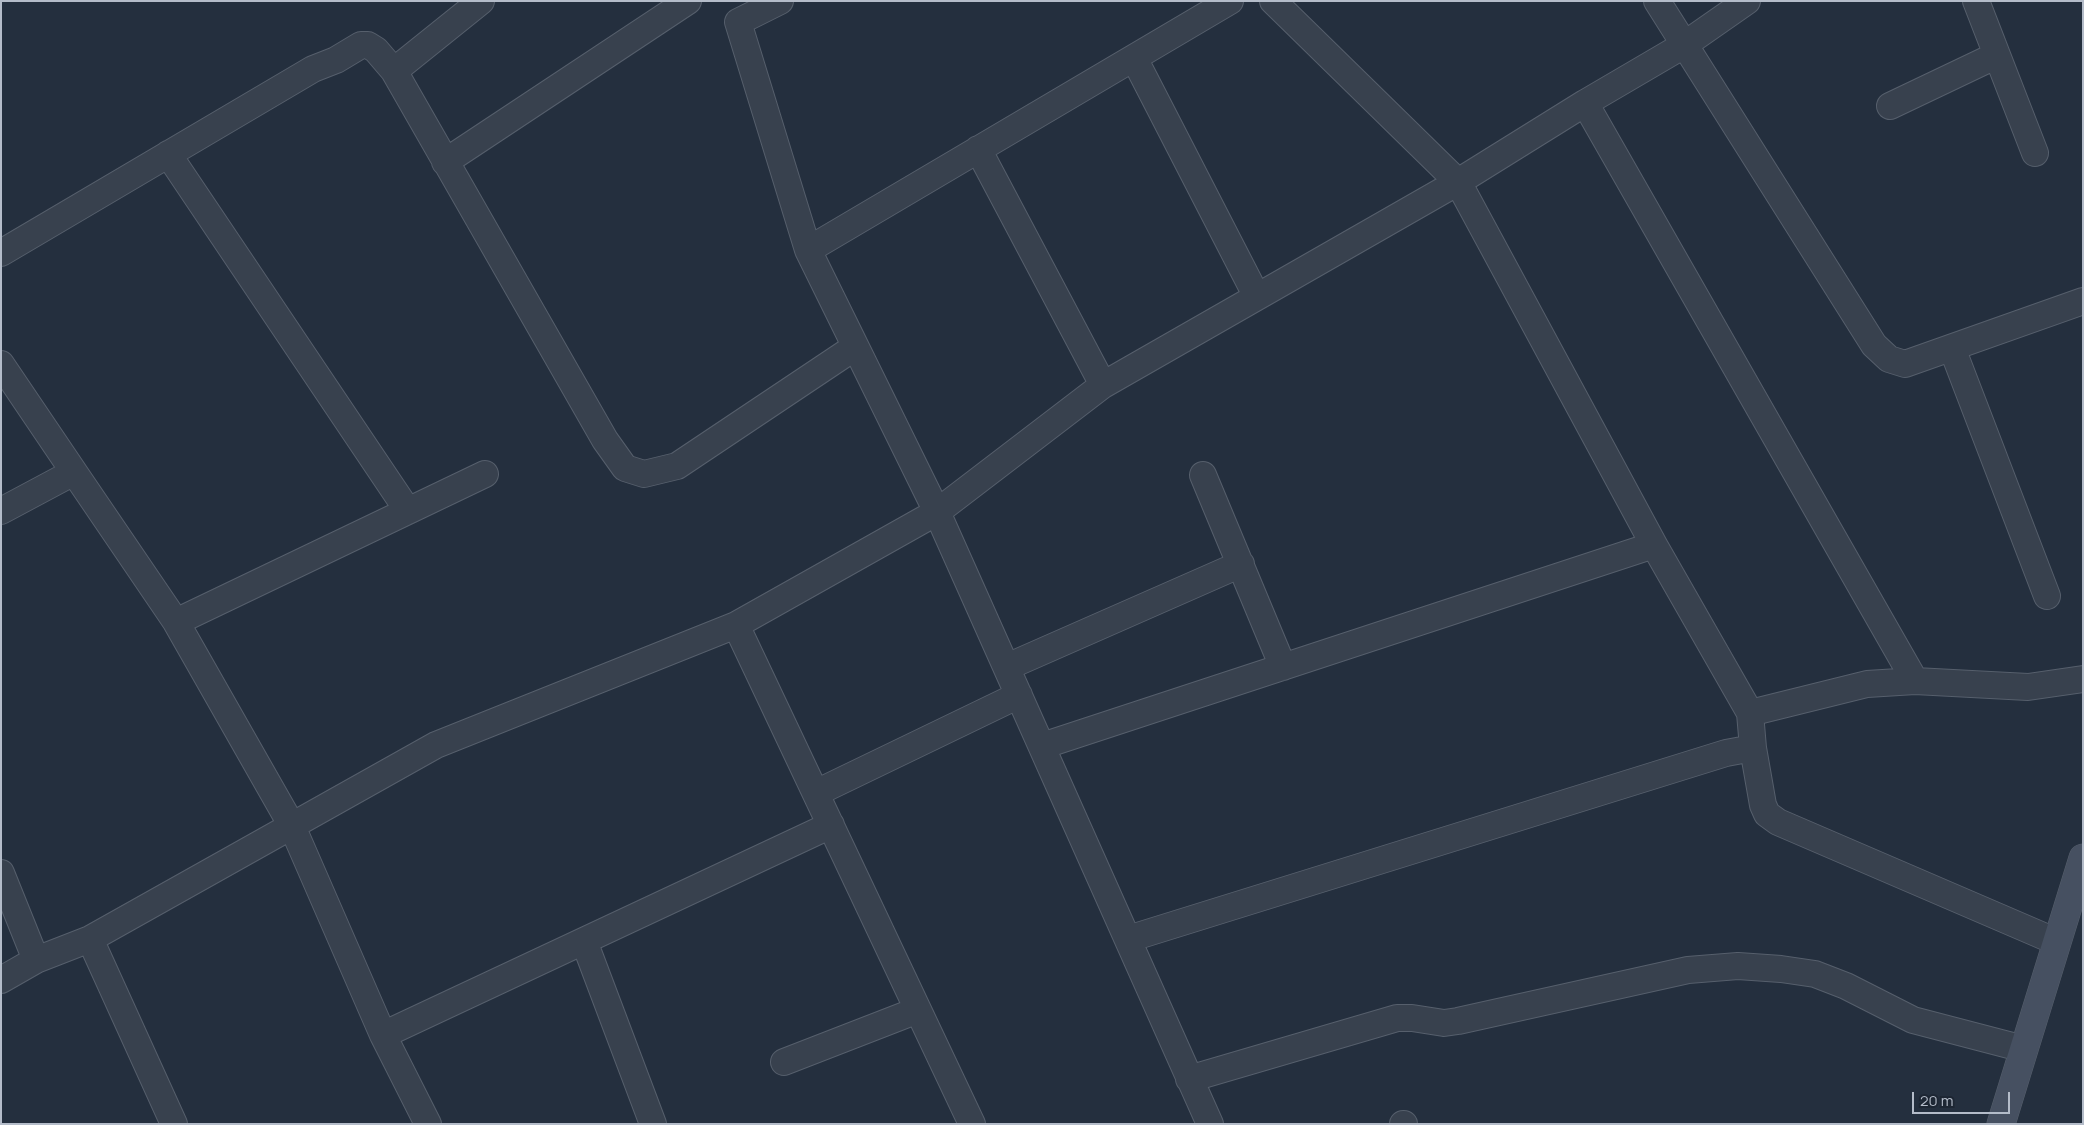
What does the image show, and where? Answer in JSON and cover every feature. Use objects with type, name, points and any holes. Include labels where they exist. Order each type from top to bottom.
[{"type":"street","points":[[394,71],[481,1]]},
{"type":"street","points":[[445,162],[688,1]]},
{"type":"street","points":[[780,1],[734,11],[808,250],[937,512],[1210,1124]]},
{"type":"street","points":[[808,250],[1230,1]]},
{"type":"street","points":[[1273,1],[1458,182],[1654,545],[1750,713],[1753,748],[1763,805],[1767,814],[1778,822],[2057,942]]},
{"type":"street","points":[[1657,1],[1874,345],[1889,358],[1905,364],[2083,301]]},
{"type":"street","points":[[1,980],[36,960],[90,938],[436,745],[736,625],[937,512],[1103,385],[1458,182],[1585,103],[1684,46],[1748,1]]},
{"type":"street","points":[[1976,1],[2035,153]]},
{"type":"street","points":[[1,253],[313,69],[336,60],[361,45],[368,45],[376,50],[394,71],[605,440],[625,468],[644,474],[677,466],[856,347]]},
{"type":"street","points":[[1890,106],[1997,56]]},
{"type":"street","points":[[1134,58],[1257,297]]},
{"type":"street","points":[[1585,103],[1915,681]]},
{"type":"street","points":[[978,149],[1103,385]]},
{"type":"street","points":[[168,154],[408,511]]},
{"type":"street","points":[[1952,348],[2047,596]]},
{"type":"street","points":[[1,364],[176,622],[292,826],[383,1035],[428,1124]]},
{"type":"street","points":[[1,511],[74,472]]},
{"type":"street","points":[[176,622],[485,474]]},
{"type":"street","points":[[1203,475],[1283,667]]},
{"type":"street","points":[[1042,746],[1654,545]]},
{"type":"street","points":[[1007,667],[1241,564]]},
{"type":"street","points":[[736,625],[972,1124]]},
{"type":"street","points":[[1750,713],[1867,684],[1915,681],[2028,687],[2083,679]]},
{"type":"street","points":[[816,793],[1019,695]]},
{"type":"street","points":[[1128,938],[1716,756],[1753,748]]},
{"type":"street","points":[[383,1035],[831,825]]},
{"type":"street","points":[[2001,1124],[2083,858]]},
{"type":"street","points":[[1,873],[36,960]]},
{"type":"street","points":[[90,938],[174,1124]]},
{"type":"street","points":[[584,941],[653,1124]]},
{"type":"street","points":[[1189,1079],[1397,1018],[1444,1023],[1458,1021],[1688,970],[1738,966],[1782,968],[1815,974],[1913,1020],[2024,1049]]},
{"type":"street","points":[[784,1062],[918,1010]]}]
